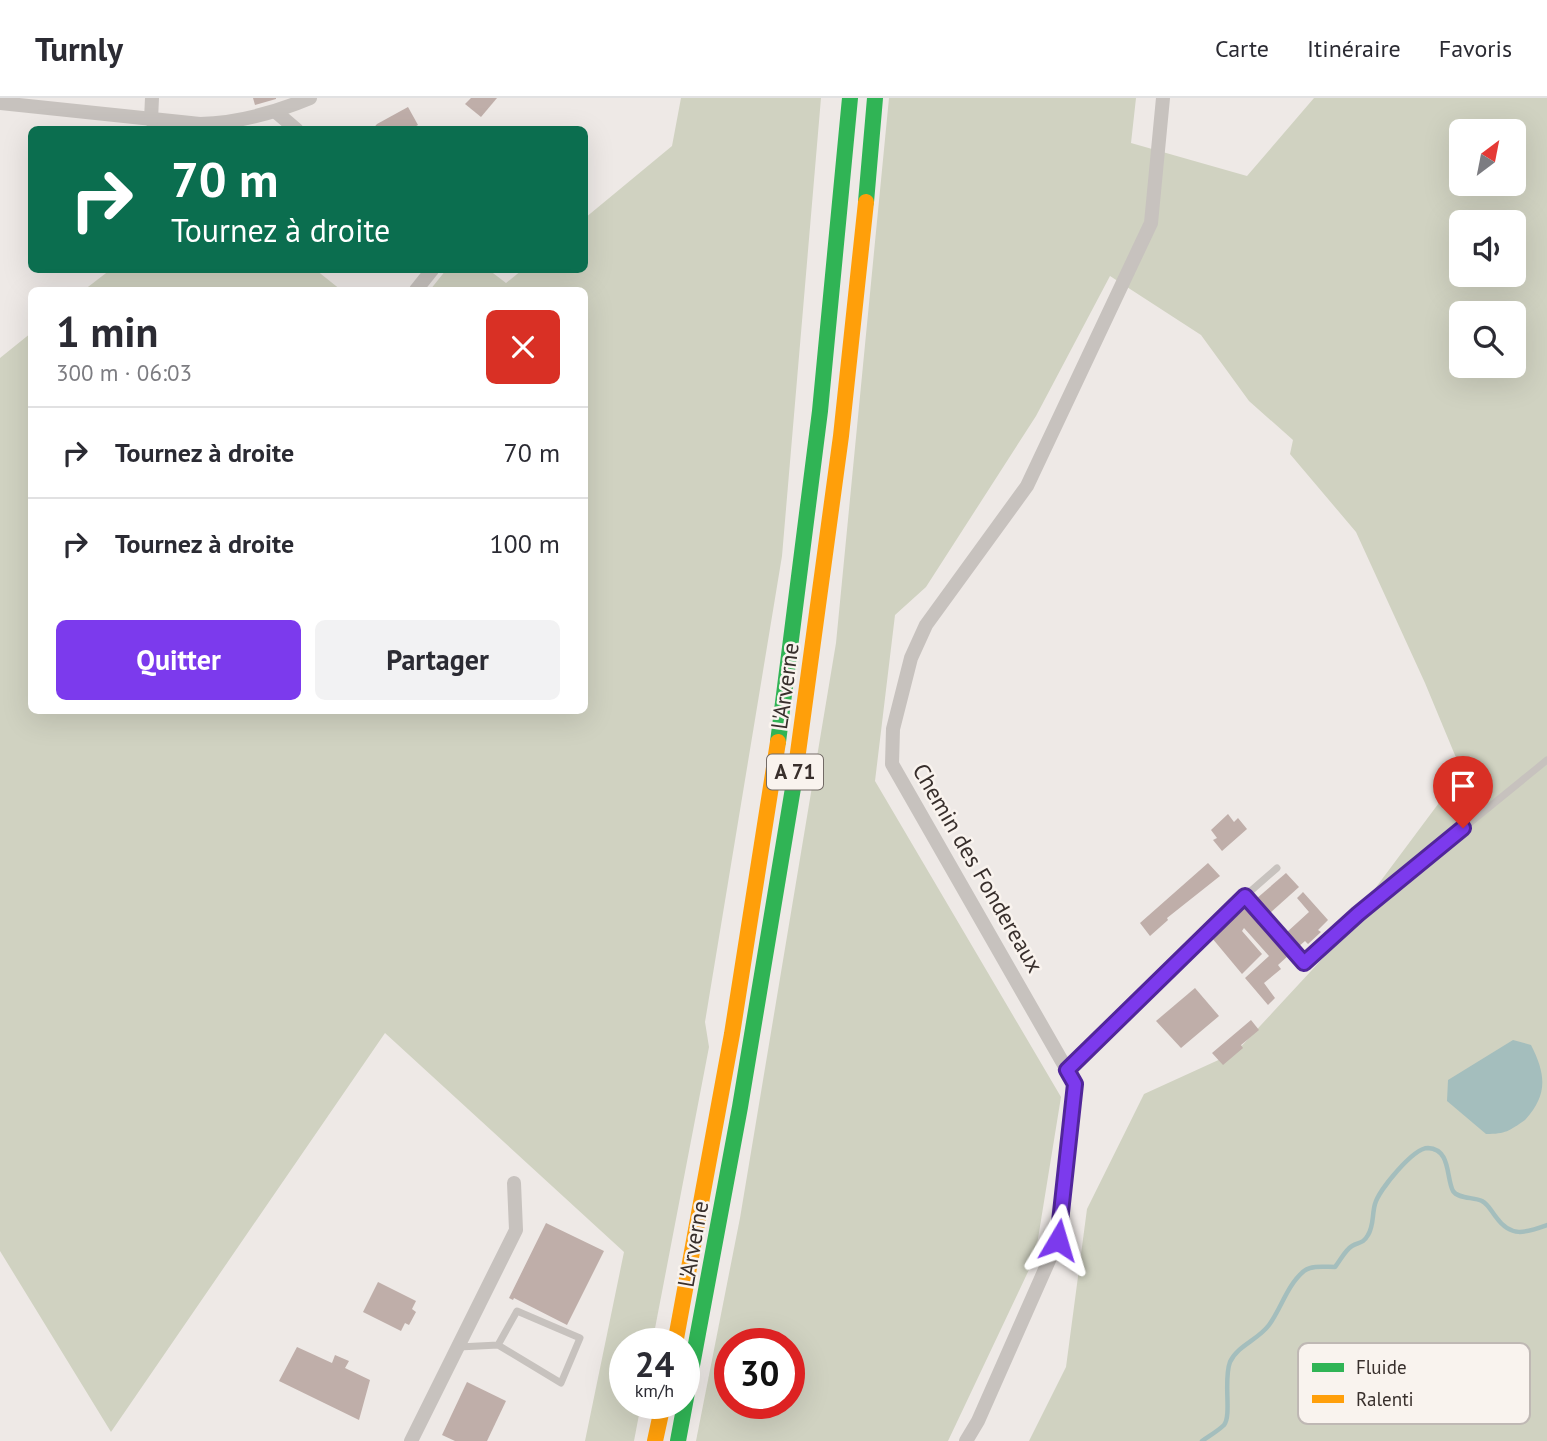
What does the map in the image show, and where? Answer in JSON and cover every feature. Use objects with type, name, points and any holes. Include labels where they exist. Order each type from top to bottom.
[{"type":"highway","name":"L'Arverne","points":[[677,1328],[743,969],[792,644],[813,481],[850,98]]},
{"type":"highway","name":"L'Arverne","points":[[678,1441],[765,972],[814,648],[852,340],[875,98]]},
{"type":"highway","points":[[655,1441],[660,1419]]},
{"type":"street","points":[[151,120],[152,98]]},
{"type":"street","points":[[0,103],[200,124],[227,123],[276,112],[310,98]]},
{"type":"street","name":"Chemin des Fondereaux","points":[[966,1441],[978,1421],[1058,1240],[1075,1084],[891,764],[893,729],[911,658],[926,625],[1027,485],[1151,223],[1163,98]]},
{"type":"street","points":[[276,112],[292,126]]},
{"type":"street","points":[[418,287],[430,273]]},
{"type":"street","points":[[411,1441],[516,1230],[514,1183]]},
{"type":"lane","points":[[1245,896],[1304,963],[1358,914],[1547,760]]},
{"type":"lane","points":[[1067,1070],[1277,868]]},
{"type":"lane","points":[[458,1347],[498,1345],[561,1383],[580,1338],[517,1311],[498,1345]]},
{"type":"green space","points":[[681,98],[821,98],[782,556],[705,1022],[709,1047],[655,1328],[609,1328],[609,1419],[638,1419],[634,1441],[585,1441],[624,1252],[385,1033],[111,1432],[0,1251],[0,358],[28,335],[28,714],[588,714],[588,287],[432,287],[444,273],[493,273],[506,283],[518,273],[588,273],[588,216],[672,146]]},
{"type":"green space","points":[[889,98],[1136,98],[1131,143],[1247,176],[1314,98],[1547,98],[1547,1441],[1029,1441],[1066,1367],[1087,1209],[1144,1094],[1236,1052],[1324,957],[1462,772],[1425,683],[1356,532],[1290,454],[1293,440],[1249,401],[1201,335],[1110,276],[1036,416],[926,587],[895,615],[875,781],[1061,1097],[1035,1257],[948,1441],[696,1441],[714,1350],[714,1419],[805,1419],[805,1328],[718,1328],[740,1218],[836,643]]},
{"type":"green space","points":[[106,273],[320,273],[337,287],[88,287]]},
{"type":"water","points":[[1513,1040],[1531,1045],[1540,1066],[1541,1094],[1525,1120],[1507,1131],[1486,1134],[1447,1101],[1448,1080]]},
{"type":"building","points":[[253,98],[276,98],[276,99],[255,105]]},
{"type":"building","points":[[471,98],[497,98],[481,117],[465,104]]},
{"type":"building","points":[[408,107],[418,125],[375,126]]},
{"type":"building","points":[[1228,814],[1234,822],[1238,818],[1247,829],[1222,851],[1213,840],[1217,838],[1211,830]]},
{"type":"building","points":[[1208,863],[1220,876],[1167,918],[1168,920],[1150,936],[1140,923]]},
{"type":"building","points":[[1286,873],[1299,887],[1269,914],[1256,899]]},
{"type":"building","points":[[1303,892],[1328,920],[1318,930],[1321,932],[1308,944],[1305,941],[1298,947],[1286,933],[1309,912],[1297,898]]},
{"type":"building","points":[[1247,907],[1289,955],[1278,965],[1281,969],[1264,983],[1275,998],[1268,1005],[1245,978],[1269,956],[1244,928],[1242,931],[1262,954],[1242,974],[1212,938]]},
{"type":"building","points":[[1195,988],[1219,1016],[1181,1048],[1156,1021]]},
{"type":"building","points":[[1251,1020],[1259,1030],[1223,1065],[1212,1053]]},
{"type":"building","points":[[546,1223],[604,1251],[567,1325],[514,1298],[509,1298]]},
{"type":"building","points":[[378,1282],[416,1301],[412,1309],[416,1312],[409,1325],[405,1323],[401,1331],[363,1312]]},
{"type":"building","points":[[297,1347],[332,1363],[335,1355],[349,1361],[345,1368],[370,1380],[359,1420],[279,1381]]},
{"type":"building","points":[[467,1382],[506,1401],[487,1441],[455,1441],[442,1435]]},
{"type":"waterway","points":[[1202,1441],[1222,1427],[1226,1420],[1227,1378],[1233,1356],[1269,1325],[1293,1283],[1304,1271],[1315,1267],[1335,1267],[1349,1248],[1364,1240],[1371,1227],[1375,1204],[1383,1189],[1414,1155],[1428,1148],[1441,1153],[1455,1194],[1484,1203],[1507,1228],[1525,1232],[1547,1225]]},
{"type":"traffic: fast","points":[[778,742],[820,411],[850,98]]},
{"type":"traffic: fast","points":[[866,202],[875,98]]},
{"type":"traffic: fast","points":[[678,1441],[740,1107],[794,782]]},
{"type":"traffic: slow","points":[[794,782],[841,436],[866,202]]},
{"type":"traffic: slow","points":[[678,1328],[732,1034],[778,742]]},
{"type":"traffic: slow","points":[[655,1441],[660,1419]]},
{"type":"route","points":[[1058,1240],[1075,1084],[1067,1070],[1245,896],[1304,963],[1358,914],[1463,828]]}]
